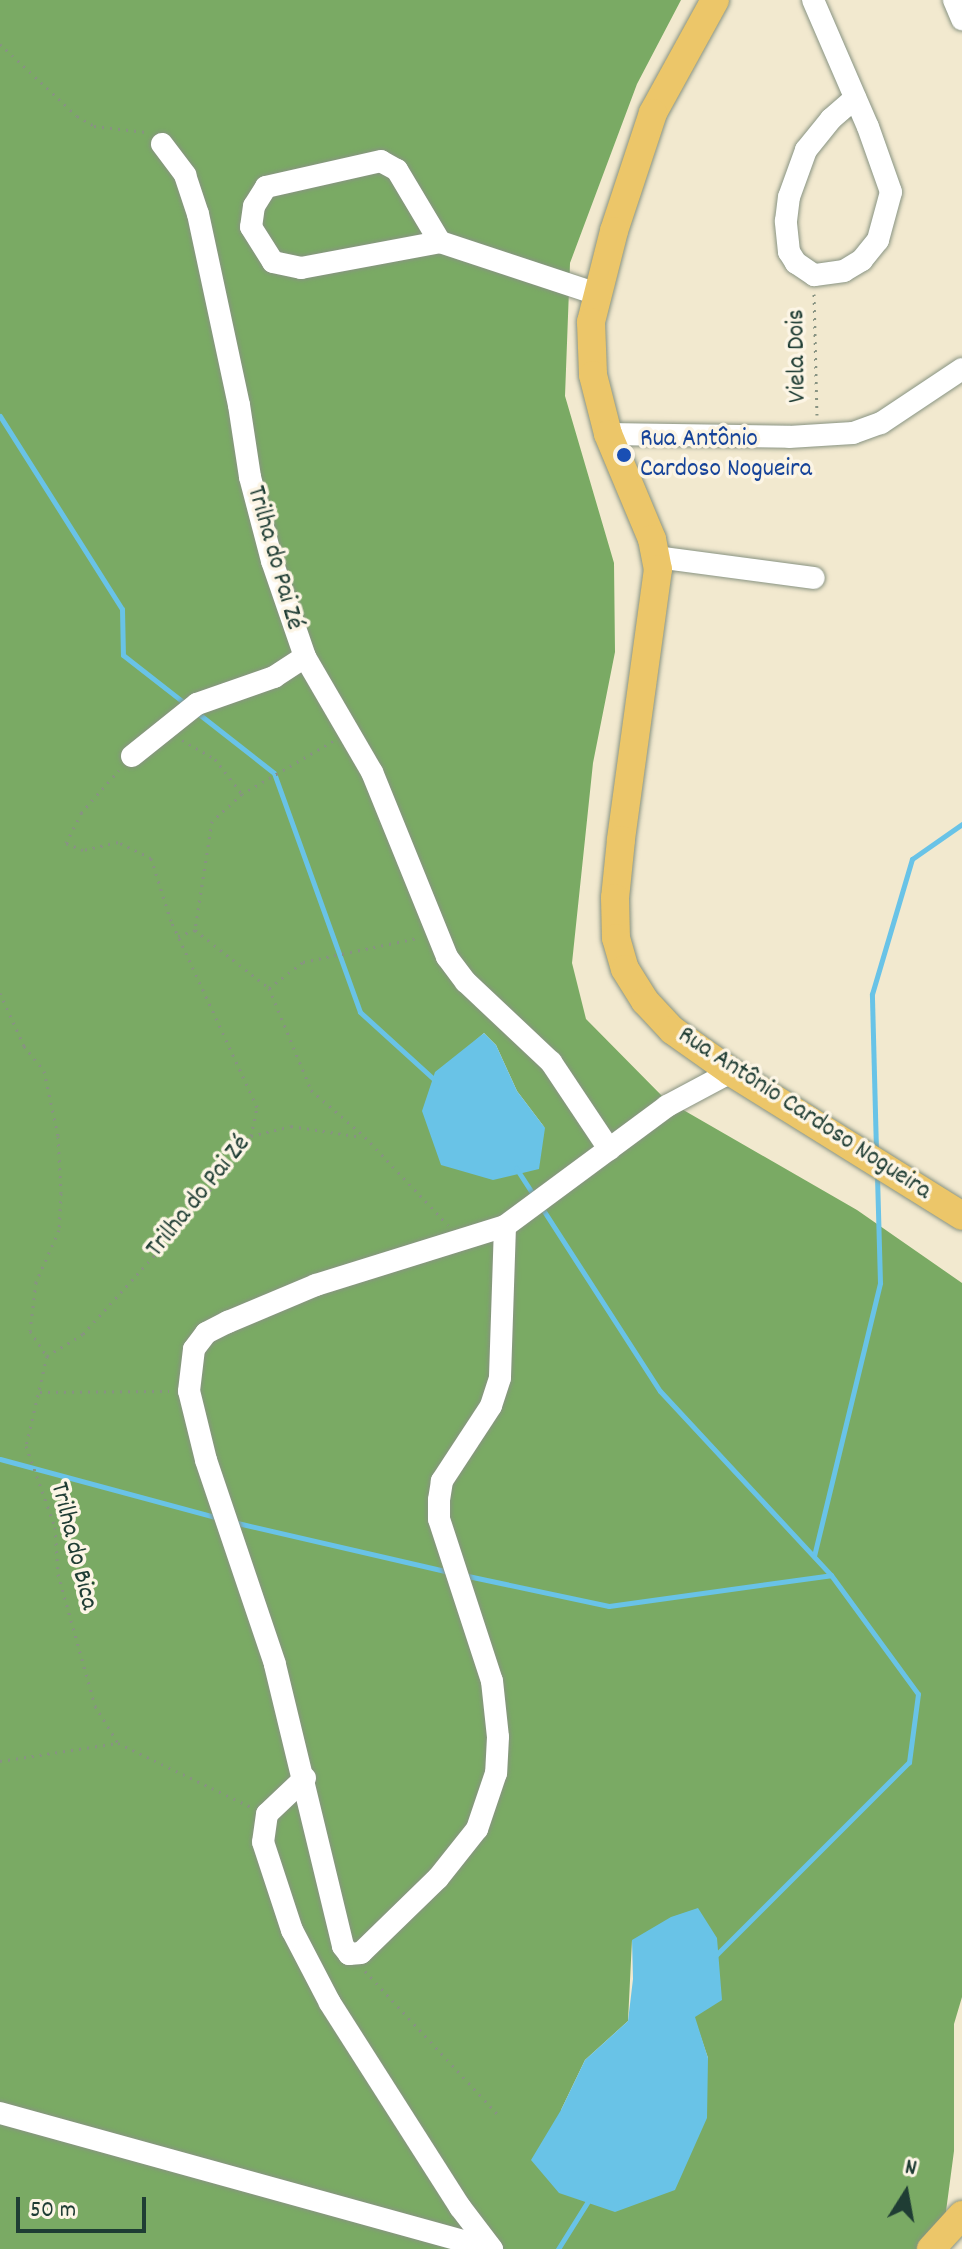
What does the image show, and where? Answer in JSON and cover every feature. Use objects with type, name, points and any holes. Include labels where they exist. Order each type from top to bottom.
[{"type":"main road","name":"Rua Antônio Cardoso Nogueira","points":[[715,0],[653,113],[597,294],[590,348],[593,375],[608,434],[657,557],[657,584],[633,733],[618,869],[616,938],[625,969],[645,1001],[672,1030],[731,1072],[962,1216]]},
{"type":"main road","points":[[931,2249],[962,2216]]},
{"type":"street","points":[[813,0],[855,98],[889,182],[890,204],[878,240],[862,260],[844,271],[814,275],[796,263],[789,252],[786,221],[789,197],[796,172],[811,143],[855,98]]},
{"type":"street","points":[[954,0],[962,19]]},
{"type":"street","name":"Trilha do Pai Zé","points":[[132,756],[197,704],[274,677],[305,657],[272,561],[250,477],[239,405],[198,214],[185,175],[162,144]]},
{"type":"street","points":[[440,242],[397,170],[381,161],[266,187],[254,206],[251,227],[273,262],[301,268],[440,242],[597,294]]},
{"type":"street","points":[[608,434],[818,436],[868,430],[962,369]]},
{"type":"street","points":[[657,557],[814,578]]},
{"type":"street","points":[[305,657],[349,731],[393,817],[437,934],[466,982],[551,1062],[609,1149]]},
{"type":"street","points":[[505,1226],[500,1378],[491,1406],[442,1481],[439,1509],[492,1681],[498,1737],[496,1773],[477,1829],[438,1878],[361,1953],[349,1954],[343,1946],[305,1778],[275,1664],[206,1460],[189,1391],[194,1349],[206,1333],[316,1285],[505,1226],[667,1106],[731,1072]]},
{"type":"street","points":[[305,1778],[267,1814],[263,1842],[292,1930],[330,2003],[460,2207],[492,2249]]},
{"type":"street","points":[[0,2113],[492,2249]]},
{"type":"path","points":[[0,44],[77,116],[94,126],[144,131],[162,144]]},
{"type":"path","name":"Viela Dois","points":[[814,275],[818,436]]},
{"type":"path","points":[[165,730],[215,759],[242,794]]},
{"type":"path","points":[[195,930],[212,821],[242,794],[349,731]]},
{"type":"path","name":"Trilha do Pai Zé","points":[[47,1356],[83,1334],[190,1216],[251,1136],[257,1107],[178,936],[151,858],[118,842],[83,850],[66,843],[81,813],[132,756]]},
{"type":"path","points":[[178,936],[195,930]]},
{"type":"path","points":[[195,930],[269,988],[311,1090],[365,1137],[461,1239]]},
{"type":"path","points":[[269,988],[303,962],[437,934]]},
{"type":"path","points":[[0,993],[24,1046],[44,1071],[58,1136],[59,1230],[36,1282],[30,1331],[47,1356]]},
{"type":"path","points":[[251,1136],[291,1126],[365,1137]]},
{"type":"path","name":"Trilha do Bica","points":[[47,1356],[26,1446],[55,1527],[58,1574],[95,1706],[118,1743]]},
{"type":"path","points":[[40,1392],[189,1391]]},
{"type":"path","points":[[0,1761],[118,1743],[267,1814]]},
{"type":"path","points":[[349,1954],[501,2118]]},
{"type":"green space","points":[[0,0],[681,0],[637,84],[570,263],[565,396],[614,563],[615,652],[593,763],[572,963],[586,1019],[666,1100],[857,1210],[962,1283],[962,1997],[954,2024],[954,2151],[941,2249],[0,2249]],"holes":[[[484,1033],[496,1045],[517,1091],[545,1128],[465,1050]],[[632,1940],[694,2017],[708,2058],[561,2110],[585,2060],[628,2021]]]},
{"type":"water","points":[[484,1033],[496,1045],[517,1091],[545,1128],[539,1169],[493,1180],[441,1165],[422,1111],[435,1072]]},
{"type":"water","points":[[698,1908],[717,1938],[722,2000],[695,2017],[708,2058],[707,2118],[675,2190],[615,2212],[559,2193],[531,2160],[561,2110],[585,2060],[628,2021],[633,1979],[632,1940],[671,1917]]},
{"type":"waterway","points":[[0,416],[122,609],[123,655],[187,705]]},
{"type":"waterway","points":[[195,711],[274,773],[360,1012],[437,1082]]},
{"type":"waterway","points":[[876,1151],[872,994],[912,859],[962,824]]},
{"type":"waterway","points":[[516,1168],[535,1197]]},
{"type":"waterway","points":[[814,1556],[880,1283],[877,1173]]},
{"type":"waterway","points":[[540,1205],[660,1391],[831,1575],[918,1694],[909,1762],[715,1956]]},
{"type":"waterway","points":[[0,1459],[219,1518]]},
{"type":"waterway","points":[[233,1522],[449,1572]]},
{"type":"waterway","points":[[463,1575],[609,1606],[831,1575]]},
{"type":"waterway","points":[[558,2249],[590,2198]]},
{"type":"place","name":"Rua Antônio Cardoso Nogueira","points":[[624,455]]}]
